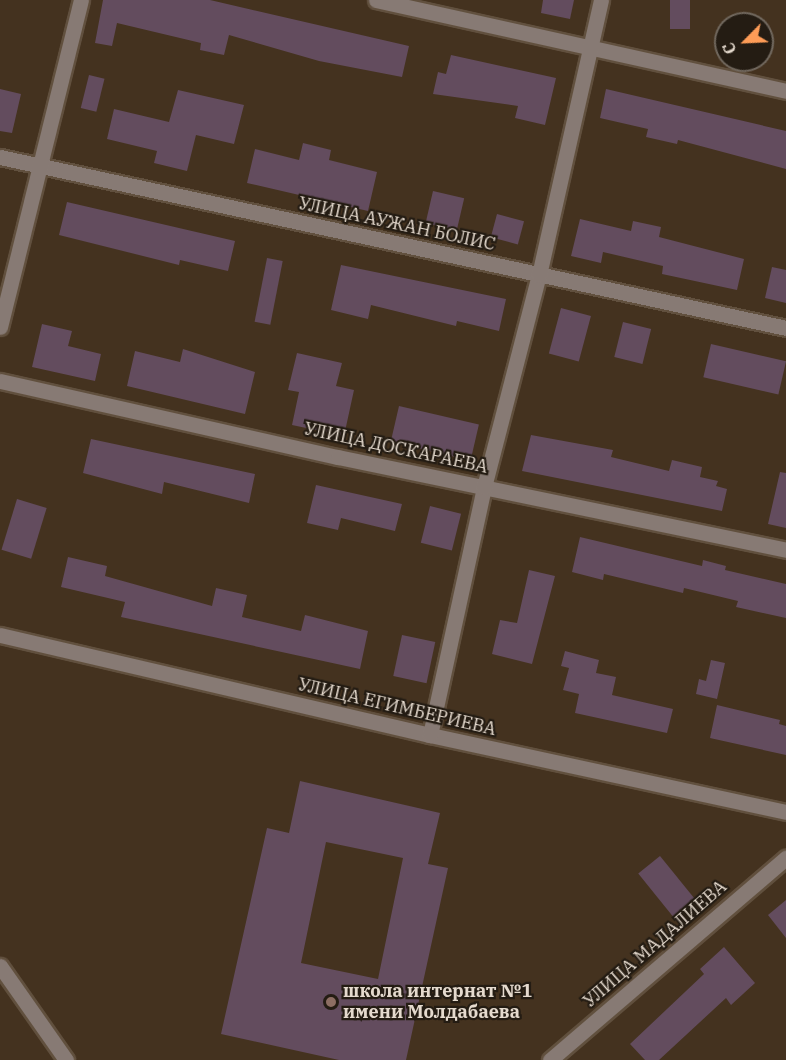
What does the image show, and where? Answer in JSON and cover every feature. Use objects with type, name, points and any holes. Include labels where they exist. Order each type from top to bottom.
[{"type":"street","points":[[0,327],[38,165],[81,0]]},
{"type":"street","points":[[376,0],[786,91]]},
{"type":"street","points":[[430,735],[484,487],[539,275],[601,0]]},
{"type":"street","name":"УЛИЦА АУЖАН БОЛИС","points":[[0,157],[786,328]]},
{"type":"street","name":"УЛИЦА ДОСКАРАЕВА","points":[[0,381],[484,487],[786,550]]},
{"type":"street","name":"УЛИЦА ЕГИМБЕРИЕВА","points":[[0,635],[430,735],[786,812]]},
{"type":"street","name":"УЛИЦА МАДАЛИЕВА","points":[[550,1060],[786,858]]},
{"type":"street","points":[[0,966],[66,1060]]},
{"type":"building","points":[[103,0],[210,0],[409,46],[402,77],[319,61],[229,35],[224,55],[200,50],[201,43],[117,23],[112,46],[95,43]]},
{"type":"building","points":[[543,0],[574,0],[570,19],[541,13]]},
{"type":"building","points":[[670,0],[690,0],[690,29],[670,29]]},
{"type":"building","points":[[451,55],[556,78],[545,125],[515,118],[518,106],[433,94],[438,72],[446,74]]},
{"type":"building","points":[[89,75],[105,79],[96,112],[81,108]]},
{"type":"building","points":[[0,89],[21,94],[12,133],[0,131]]},
{"type":"building","points":[[606,89],[786,131],[786,169],[678,140],[677,144],[646,137],[648,129],[600,118]]},
{"type":"building","points":[[178,90],[244,105],[234,144],[196,135],[187,171],[154,163],[157,151],[107,139],[114,109],[169,122]]},
{"type":"building","points":[[303,143],[331,150],[329,160],[377,172],[368,211],[247,183],[255,149],[299,160]]},
{"type":"building","points":[[433,191],[464,198],[457,230],[426,223]]},
{"type":"building","points":[[67,202],[235,241],[228,271],[180,260],[179,265],[59,235]]},
{"type":"building","points":[[497,214],[524,221],[518,244],[491,237]]},
{"type":"building","points":[[580,219],[631,231],[633,221],[661,227],[659,237],[744,259],[737,290],[662,274],[663,266],[603,252],[601,263],[571,256]]},
{"type":"building","points":[[267,258],[283,261],[270,325],[255,322]]},
{"type":"building","points":[[341,265],[506,299],[499,331],[457,321],[456,326],[371,305],[368,319],[331,310]]},
{"type":"building","points":[[772,267],[786,270],[786,303],[765,298]]},
{"type":"building","points":[[561,308],[591,316],[579,361],[549,353]]},
{"type":"building","points":[[623,322],[651,329],[642,364],[614,357]]},
{"type":"building","points":[[42,324],[72,331],[68,346],[101,354],[95,381],[32,367]]},
{"type":"building","points":[[711,344],[786,361],[778,394],[703,377]]},
{"type":"building","points":[[183,349],[255,372],[245,414],[127,386],[135,351],[180,362]]},
{"type":"building","points":[[297,353],[342,363],[336,386],[354,390],[344,436],[292,425],[299,392],[288,390]]},
{"type":"building","points":[[399,406],[479,424],[471,460],[391,442]]},
{"type":"building","points":[[531,435],[613,450],[611,457],[669,471],[672,460],[702,467],[700,477],[718,481],[716,486],[727,489],[722,511],[522,471]]},
{"type":"building","points":[[91,439],[255,474],[249,503],[164,482],[162,494],[83,473]]},
{"type":"building","points":[[780,472],[786,473],[786,528],[768,524]]},
{"type":"building","points":[[316,485],[402,504],[395,531],[341,518],[338,530],[307,523]]},
{"type":"building","points":[[17,499],[47,508],[31,559],[2,550]]},
{"type":"building","points":[[430,506],[461,514],[452,551],[421,543]]},
{"type":"building","points":[[580,537],[702,566],[703,560],[726,566],[725,570],[786,584],[786,618],[736,607],[738,601],[684,588],[683,593],[604,574],[603,580],[572,572]]},
{"type":"building","points":[[68,557],[107,566],[105,576],[212,606],[216,588],[247,595],[242,617],[301,631],[305,615],[368,631],[360,669],[121,617],[125,602],[61,587]]},
{"type":"building","points":[[529,570],[555,576],[532,664],[492,654],[500,620],[517,623]]},
{"type":"building","points":[[402,635],[435,642],[427,683],[393,676]]},
{"type":"building","points":[[565,651],[599,660],[596,673],[616,677],[612,695],[673,709],[667,733],[575,713],[579,694],[563,690],[569,668],[561,666]]},
{"type":"building","points":[[711,660],[725,663],[717,699],[696,694],[699,679],[706,681]]},
{"type":"building","points":[[717,705],[780,720],[779,724],[786,726],[786,755],[710,738]]},
{"type":"building","points":[[300,781],[440,813],[428,864],[448,868],[406,1060],[339,1060],[221,1034],[267,828],[289,833]],"holes":[[[326,842],[403,858],[378,979],[301,963]]]},
{"type":"building","points":[[660,856],[697,901],[675,919],[638,874]]},
{"type":"building","points":[[786,900],[786,938],[768,915]]},
{"type":"building","points":[[724,947],[755,983],[731,1005],[726,998],[659,1060],[645,1060],[630,1044],[704,974],[700,969]]},
{"type":"place","name":"школа интернат №1 имени Молдабаева","points":[[331,1002]]}]
